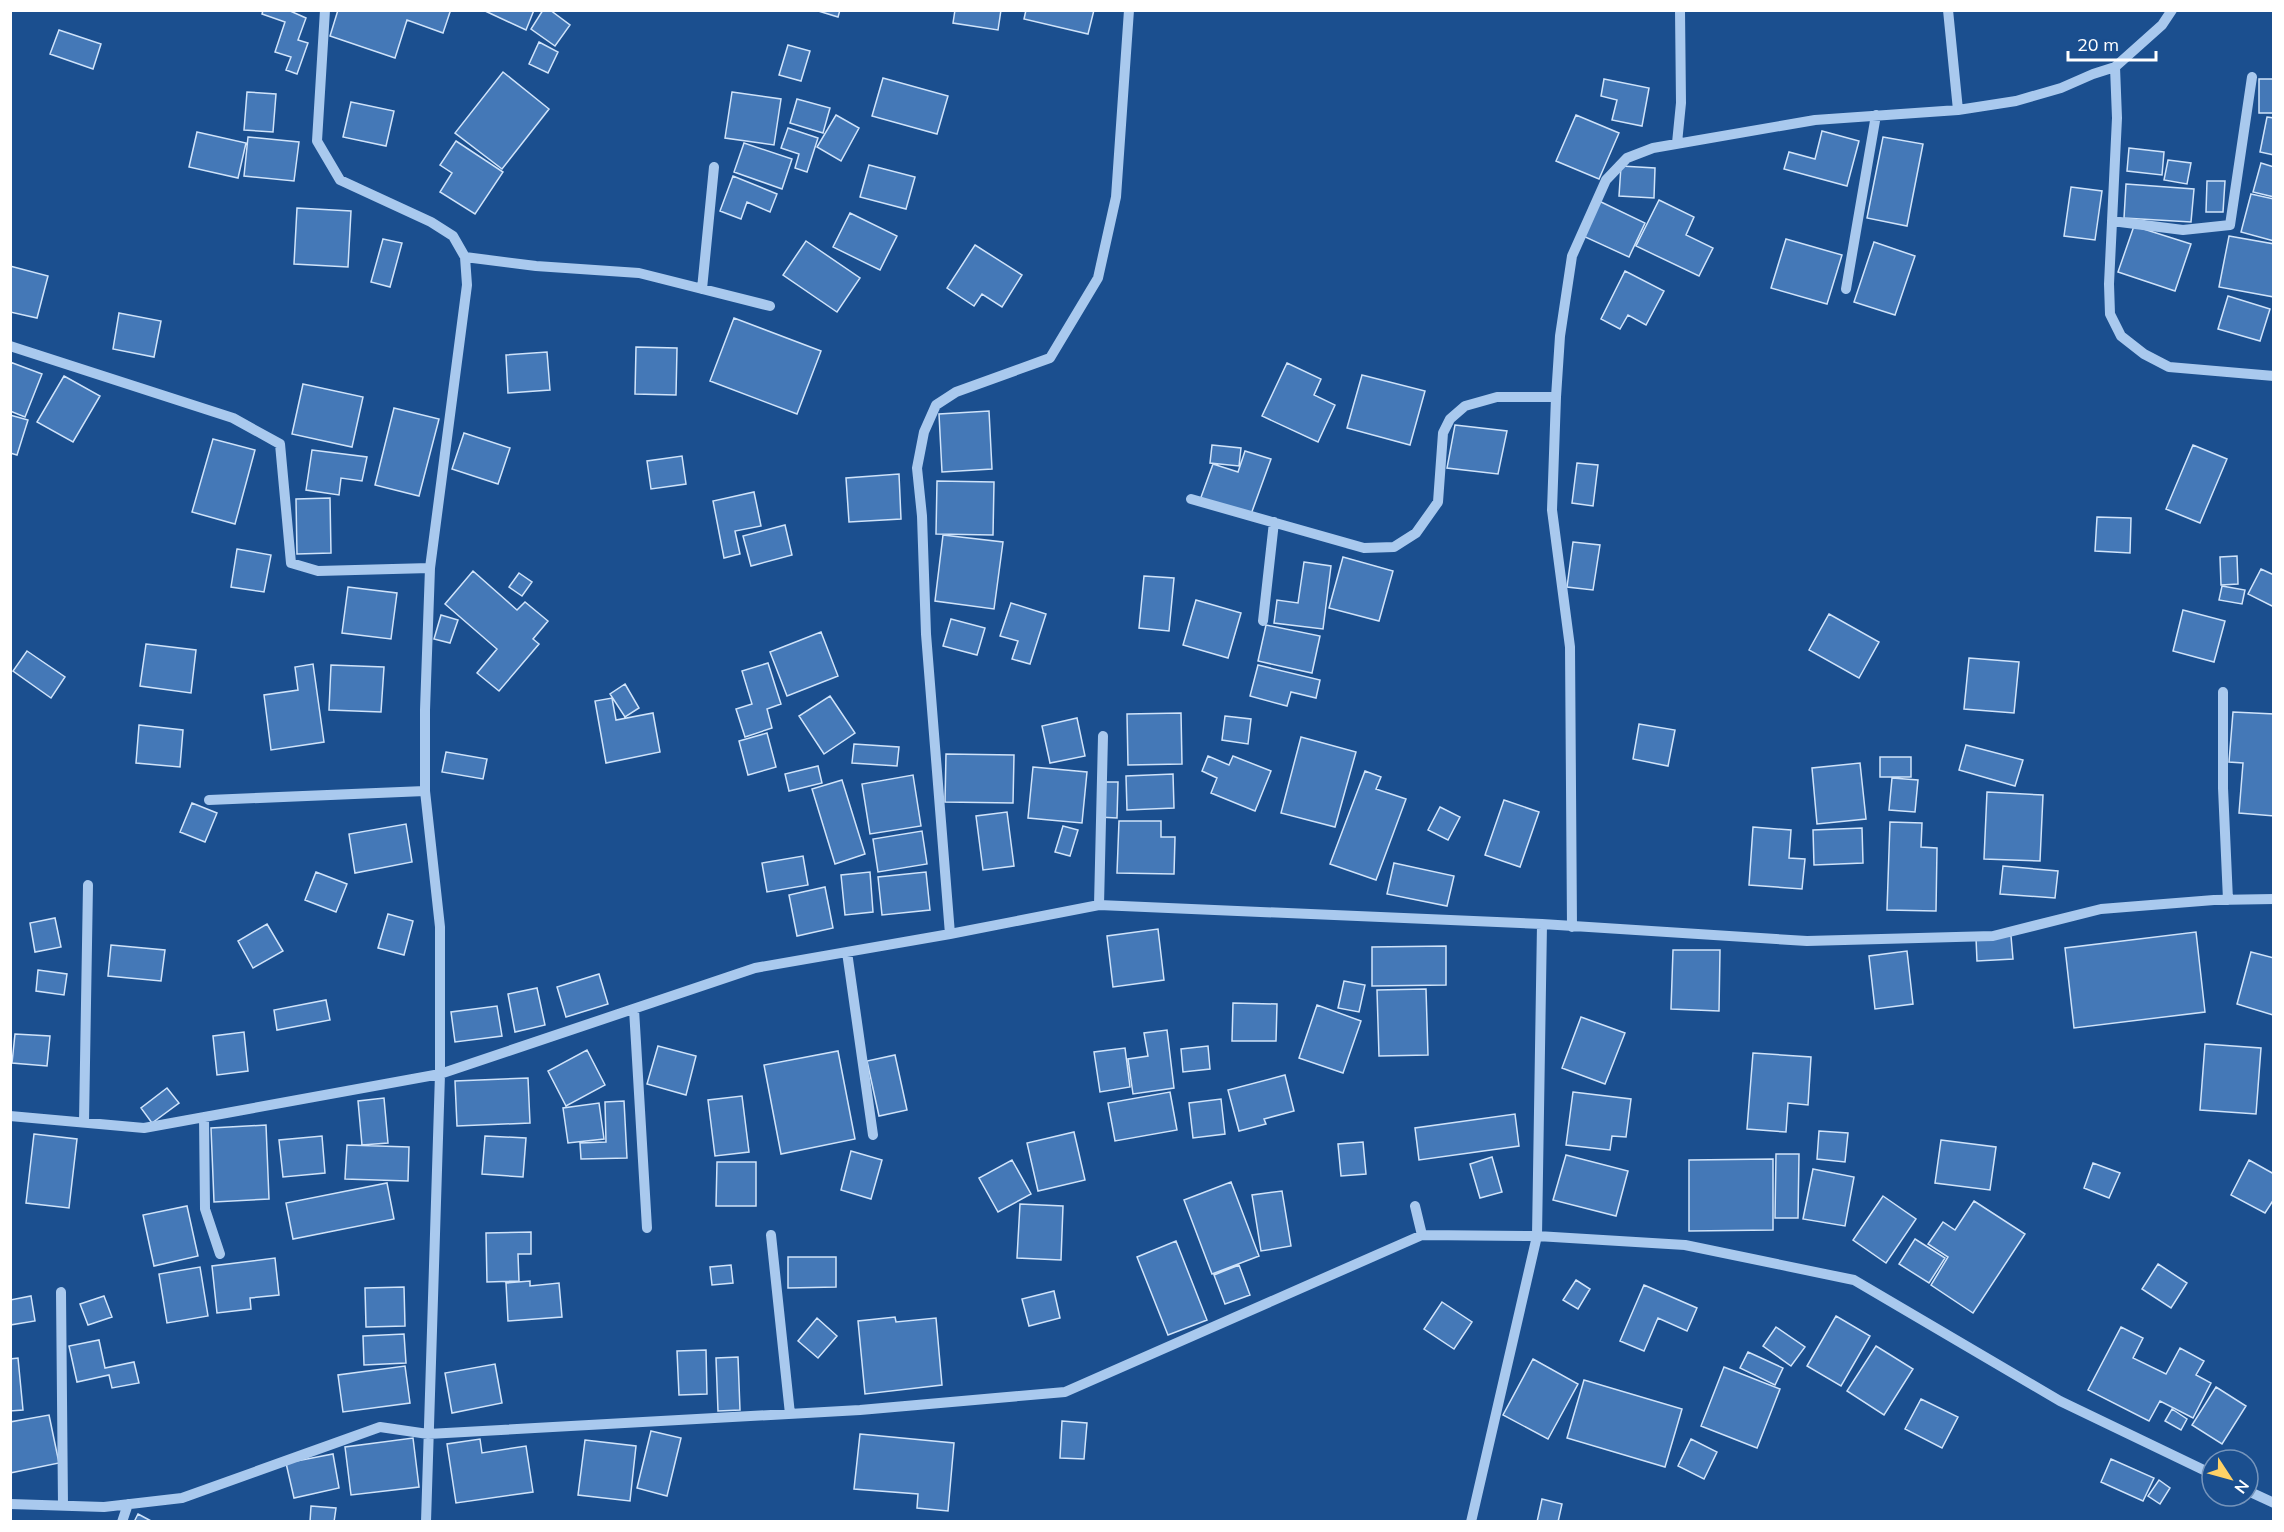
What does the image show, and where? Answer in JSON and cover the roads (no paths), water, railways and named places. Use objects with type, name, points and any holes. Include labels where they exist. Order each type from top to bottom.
[{"type":"street","points":[[325,10],[317,141],[340,180],[431,222],[453,236],[465,257],[467,285],[430,568],[425,791],[440,927],[440,1074],[426,1521]]},
{"type":"street","points":[[950,934],[926,634],[922,516],[917,468],[924,432],[936,405],[956,392],[1050,358],[1098,278],[1116,197],[1129,10]]},
{"type":"street","points":[[1677,143],[1681,103],[1680,10]]},
{"type":"street","points":[[1948,10],[1958,110]]},
{"type":"street","points":[[1572,927],[1570,647],[1552,510],[1556,397],[1560,336],[1572,256],[1606,180],[1627,158],[1653,148],[1677,143],[1815,120],[1958,110],[2016,101],[2061,88],[2115,67],[2162,25],[2172,10]]},
{"type":"street","points":[[2115,67],[2117,118],[2110,314],[2121,336],[2144,354],[2169,367],[2274,376]]},
{"type":"street","points":[[2112,221],[2183,230],[2230,225],[2252,77]]},
{"type":"street","points":[[1846,289],[1876,115]]},
{"type":"street","points":[[702,289],[714,167]]},
{"type":"street","points":[[465,257],[536,266],[639,273],[770,306]]},
{"type":"street","points":[[10,346],[233,418],[280,444],[291,563],[318,571],[430,568]]},
{"type":"street","points":[[1191,499],[1364,548],[1394,547],[1416,532],[1438,502],[1443,433],[1449,419],[1465,406],[1497,397],[1556,397]]},
{"type":"street","points":[[1263,621],[1274,522]]},
{"type":"street","points":[[2223,692],[2223,788],[2228,900]]},
{"type":"street","points":[[1099,905],[1103,736]]},
{"type":"street","points":[[209,800],[425,791]]},
{"type":"street","points":[[84,1122],[88,885]]},
{"type":"street","points":[[10,1116],[144,1128],[440,1074],[755,968],[1099,905],[1542,924],[1807,941],[1993,936],[2101,909],[2274,899]]},
{"type":"street","points":[[1471,1521],[1537,1236],[1542,924]]},
{"type":"street","points":[[847,952],[873,1135]]},
{"type":"street","points":[[634,1009],[647,1228]]},
{"type":"street","points":[[204,1117],[205,1209],[220,1254]]},
{"type":"street","points":[[1415,1206],[1422,1235]]},
{"type":"street","points":[[771,1235],[790,1414]]},
{"type":"street","points":[[10,1504],[104,1507],[182,1498],[380,1426],[428,1434],[790,1414],[1065,1392],[1422,1235],[1537,1236],[1685,1245],[1854,1280],[2060,1401],[2200,1468]]},
{"type":"street","points":[[61,1292],[63,1506]]},
{"type":"street","points":[[2260,1497],[2274,1503]]},
{"type":"street","points":[[122,1521],[128,1504]]}]
